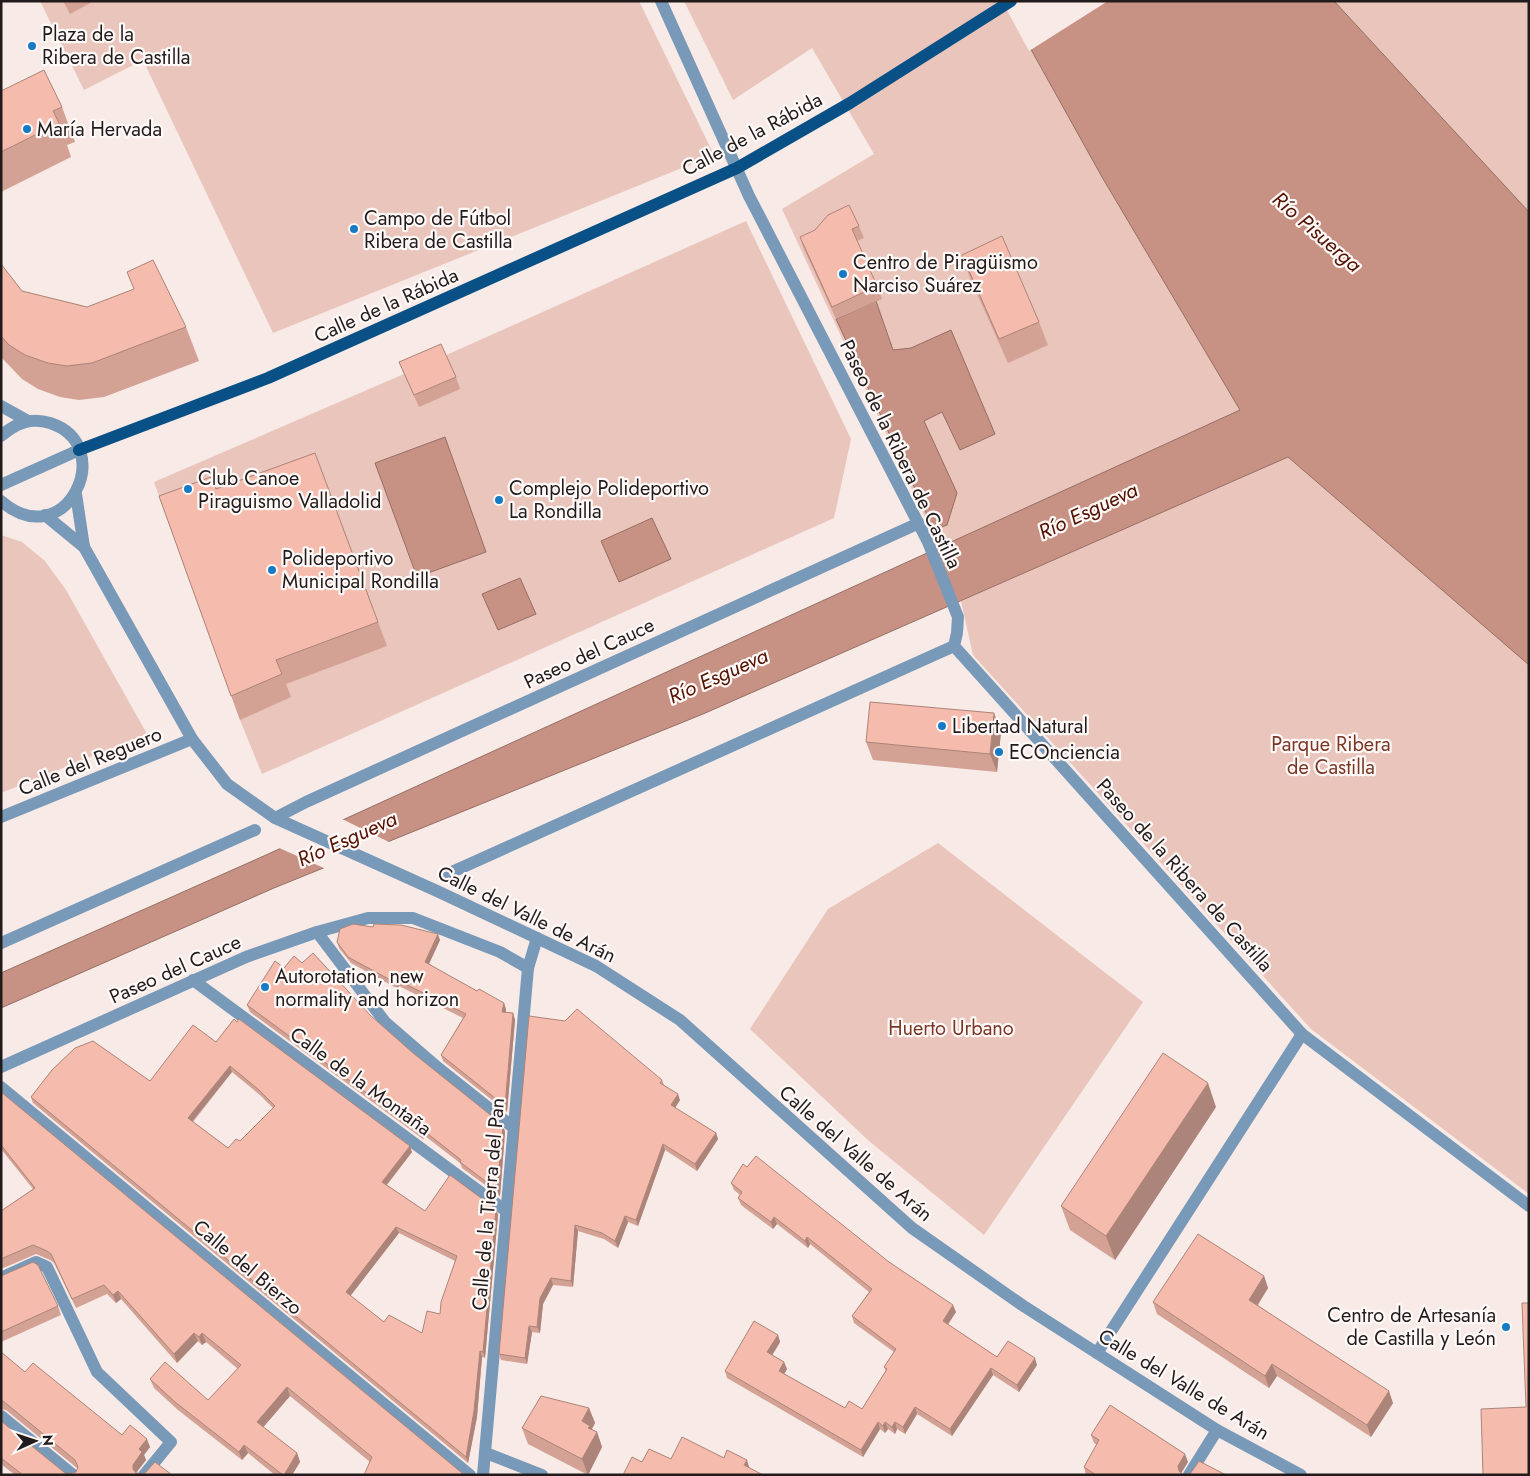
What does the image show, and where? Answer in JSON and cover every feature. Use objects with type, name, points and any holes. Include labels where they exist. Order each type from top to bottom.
[{"type":"main road","name":"Calle de la Rábida","points":[[80,450],[268,378],[737,168],[850,102],[1011,1]]},
{"type":"street","name":"Paseo de la Ribera de Castilla","points":[[661,1],[749,196],[928,542],[958,617],[954,646],[1302,1034],[1529,1206]]},
{"type":"street","points":[[1,406],[28,421]]},
{"type":"street","points":[[1,436],[18,424],[28,421],[43,421],[57,425],[74,440],[80,450],[83,461],[81,484],[76,494],[66,505],[54,513],[33,516],[21,514],[1,501]]},
{"type":"street","name":"Calle de la Rábida","points":[[1,485],[80,450]]},
{"type":"street","points":[[76,494],[84,547]]},
{"type":"street","points":[[45,515],[84,547]]},
{"type":"street","name":"Paseo del Cauce","points":[[276,818],[306,802],[919,523]]},
{"type":"street","name":"Calle del Valle de Arán","points":[[84,547],[192,739],[227,784],[276,818],[596,966],[680,1020],[912,1228],[1022,1305],[1217,1430],[1301,1475]]},
{"type":"street","points":[[443,876],[954,646]]},
{"type":"street","name":"Calle del Reguero","points":[[1,818],[192,739]]},
{"type":"street","points":[[1,943],[255,830]]},
{"type":"street","name":"Paseo del Cauce","points":[[1,1067],[246,957],[316,932],[368,918],[413,918],[500,952],[528,968]]},
{"type":"street","points":[[316,932],[385,1022],[437,1067],[514,1128]]},
{"type":"street","name":"Calle de la Tierra del Pan","points":[[483,1475],[528,968],[536,938]]},
{"type":"street","name":"Calle de la Montaña","points":[[193,980],[506,1211]]},
{"type":"street","points":[[1097,1353],[1302,1034]]},
{"type":"street","name":"Calle del Bierzo","points":[[1,1087],[470,1475]]},
{"type":"street","points":[[1,1278],[36,1262],[47,1267],[97,1372],[171,1442],[144,1475]]},
{"type":"street","points":[[1,1416],[73,1475]]},
{"type":"street","points":[[1188,1475],[1217,1430]]},
{"type":"street","points":[[486,1453],[542,1475]]},
{"type":"green space","name":"Campo de Fútbol Ribera de Castilla","points":[[40,1],[639,1],[714,155],[273,333],[143,60],[84,90]]},
{"type":"green space","points":[[684,1],[1004,1],[1102,177],[1240,410],[939,548],[782,209],[874,154],[812,48],[733,100]]},
{"type":"green space","points":[[1334,1],[1529,1],[1529,212]]},
{"type":"green space","name":"Complejo Polideportivo La Rondilla","points":[[746,221],[851,439],[834,518],[262,774],[240,720],[154,482],[404,374]]},
{"type":"green space","name":"Parque Ribera de Castilla","points":[[1288,457],[1529,665],[1529,1194],[1311,1029],[973,655],[961,601]]},
{"type":"green space","points":[[1,535],[22,542],[45,561],[66,590],[147,734],[1,793]]},
{"type":"green space","name":"Huerto Urbano","points":[[938,843],[1143,1002],[984,1235],[869,1141],[750,1029],[828,909]]},
{"type":"water","points":[[1004,1],[1334,1],[1529,212],[1529,665],[1288,457],[703,714],[274,888],[1,1008],[1,973],[266,855],[1240,410],[1102,177]]},
{"type":"water","points":[[876,301],[893,350],[911,348],[951,330],[995,434],[960,450],[942,412],[924,421],[957,493],[947,525],[934,530],[836,319]]},
{"type":"water","points":[[445,437],[486,552],[417,577],[375,463]]},
{"type":"water","points":[[652,518],[671,559],[619,582],[601,541]]},
{"type":"water","points":[[520,578],[536,614],[498,630],[482,594]]},
{"type":"pier","points":[[1002,1],[1108,1],[1029,51]]},
{"type":"pier","points":[[340,818],[391,843],[326,869],[277,847]]},
{"type":"building","points":[[44,70],[62,107],[53,111],[59,123],[1,152],[1,91]]},
{"type":"building","name":"Centro de Piragüismo Narciso Suárez","points":[[849,205],[859,226],[852,229],[877,286],[832,307],[800,237],[815,230],[828,215]]},
{"type":"building","points":[[1002,236],[1039,322],[999,339],[962,255]]},
{"type":"building","points":[[153,260],[186,327],[92,363],[67,366],[48,363],[25,355],[9,345],[1,336],[1,264],[22,291],[87,307],[134,289],[127,272]]},
{"type":"building","points":[[441,344],[456,377],[414,395],[399,362]]},
{"type":"building","name":"Polideportivo Municipal Rondilla","points":[[315,453],[378,622],[276,660],[282,674],[231,696],[159,496],[211,477],[216,489]]},
{"type":"building","points":[[870,702],[994,713],[990,754],[866,742]]},
{"type":"building","points":[[353,924],[373,927],[374,924],[401,925],[438,934],[425,962],[477,991],[479,989],[504,1003],[502,1012],[513,1013],[505,1106],[441,1055],[466,1014],[397,980],[396,983],[348,957],[337,942],[340,929]]},
{"type":"building","points":[[313,953],[370,1015],[413,1053],[503,1125],[497,1190],[460,1162],[461,1160],[423,1130],[421,1133],[247,1005],[275,961],[284,968],[294,956],[302,963]]},
{"type":"building","points":[[577,1009],[662,1080],[660,1083],[678,1094],[671,1105],[716,1133],[695,1164],[663,1144],[636,1220],[625,1216],[615,1241],[602,1233],[575,1225],[571,1281],[551,1278],[540,1298],[537,1327],[529,1326],[525,1358],[499,1354],[529,1016],[565,1021]]},
{"type":"building","points":[[234,1019],[237,1022],[239,1019],[410,1146],[382,1182],[425,1211],[450,1175],[496,1209],[483,1352],[480,1351],[474,1411],[466,1457],[31,1097],[52,1070],[75,1048],[93,1041],[150,1081],[193,1025],[216,1042]],"holes":[[[230,1066],[275,1106],[240,1141],[236,1139],[228,1148],[188,1118]],[[396,1227],[457,1256],[441,1302],[440,1314],[427,1311],[422,1333],[389,1315],[384,1322],[346,1292]]]},
{"type":"building","points":[[1163,1053],[1208,1083],[1106,1236],[1061,1206]]},
{"type":"building","points":[[1,1092],[462,1473],[462,1475],[364,1475],[372,1457],[287,1387],[257,1422],[297,1453],[283,1475],[244,1445],[239,1452],[175,1402],[150,1379],[165,1362],[208,1400],[241,1365],[202,1333],[199,1337],[194,1333],[174,1354],[118,1291],[113,1295],[104,1285],[72,1299],[51,1254],[47,1251],[33,1245],[1,1259],[1,1211],[35,1188],[1,1145]]},
{"type":"building","points":[[756,1156],[889,1262],[953,1305],[943,1321],[997,1357],[1008,1341],[1035,1358],[1017,1385],[991,1368],[950,1429],[915,1407],[903,1427],[895,1422],[892,1427],[885,1422],[883,1426],[878,1422],[861,1450],[725,1371],[754,1321],[778,1335],[767,1352],[784,1362],[779,1371],[845,1408],[849,1401],[862,1409],[887,1369],[884,1367],[896,1349],[852,1316],[872,1289],[807,1237],[805,1241],[774,1217],[771,1222],[738,1198],[742,1192],[731,1183],[743,1164],[747,1167]]},
{"type":"building","points":[[1198,1234],[1264,1276],[1249,1300],[1389,1391],[1367,1425],[1272,1364],[1265,1376],[1153,1302]]},
{"type":"building","points":[[33,1262],[38,1265],[58,1306],[1,1332],[1,1276]]},
{"type":"building","points":[[1522,1303],[1529,1303],[1529,1475],[1483,1475],[1481,1409],[1526,1407]]},
{"type":"building","points":[[1,1352],[25,1372],[33,1363],[122,1435],[130,1425],[147,1439],[139,1449],[142,1452],[133,1465],[136,1473],[144,1474],[155,1462],[172,1475],[23,1475],[1,1458],[1,1421],[65,1473],[76,1472],[78,1467],[75,1460],[1,1401]]},
{"type":"building","points":[[541,1396],[589,1408],[582,1421],[590,1426],[588,1428],[597,1432],[582,1459],[522,1428]]},
{"type":"building","points":[[1110,1405],[1185,1454],[1178,1466],[1182,1474],[1190,1474],[1199,1461],[1226,1475],[1096,1475],[1084,1467],[1099,1440],[1091,1435]]},
{"type":"building","points":[[682,1437],[724,1458],[727,1450],[747,1460],[744,1465],[763,1475],[623,1475],[632,1457],[642,1462],[649,1449],[671,1459]]},
{"type":"place","name":"Plaza de la Ribera de Castilla","points":[[32,46]]},
{"type":"place","name":"María Hervada","points":[[27,129]]},
{"type":"place","name":"Campo de Fútbol Ribera de Castilla","points":[[354,229]]},
{"type":"place","name":"Centro de Piragüismo Narciso Suárez","points":[[843,274]]},
{"type":"place","name":"Club Canoe Piraguismo Valladolid","points":[[188,489]]},
{"type":"place","name":"Complejo Polideportivo La Rondilla","points":[[499,500]]},
{"type":"place","name":"Polideportivo Municipal Rondilla","points":[[272,570]]},
{"type":"place","name":"Libertad Natural","points":[[942,726]]},
{"type":"place","name":"ECOnciencia","points":[[999,752]]},
{"type":"place","name":"Autorotation, new normality and horizon","points":[[265,987]]},
{"type":"place","name":"Centro de Artesanía de Castilla y León","points":[[1506,1327]]},
{"type":"water label","name":"Río Pisuerga","points":[[1317,232]]},
{"type":"water label","name":"Río Esgueva","points":[[1088,511]]},
{"type":"water label","name":"Río Esgueva","points":[[718,676]]},
{"type":"water label","name":"Río Esgueva","points":[[347,839]]}]
